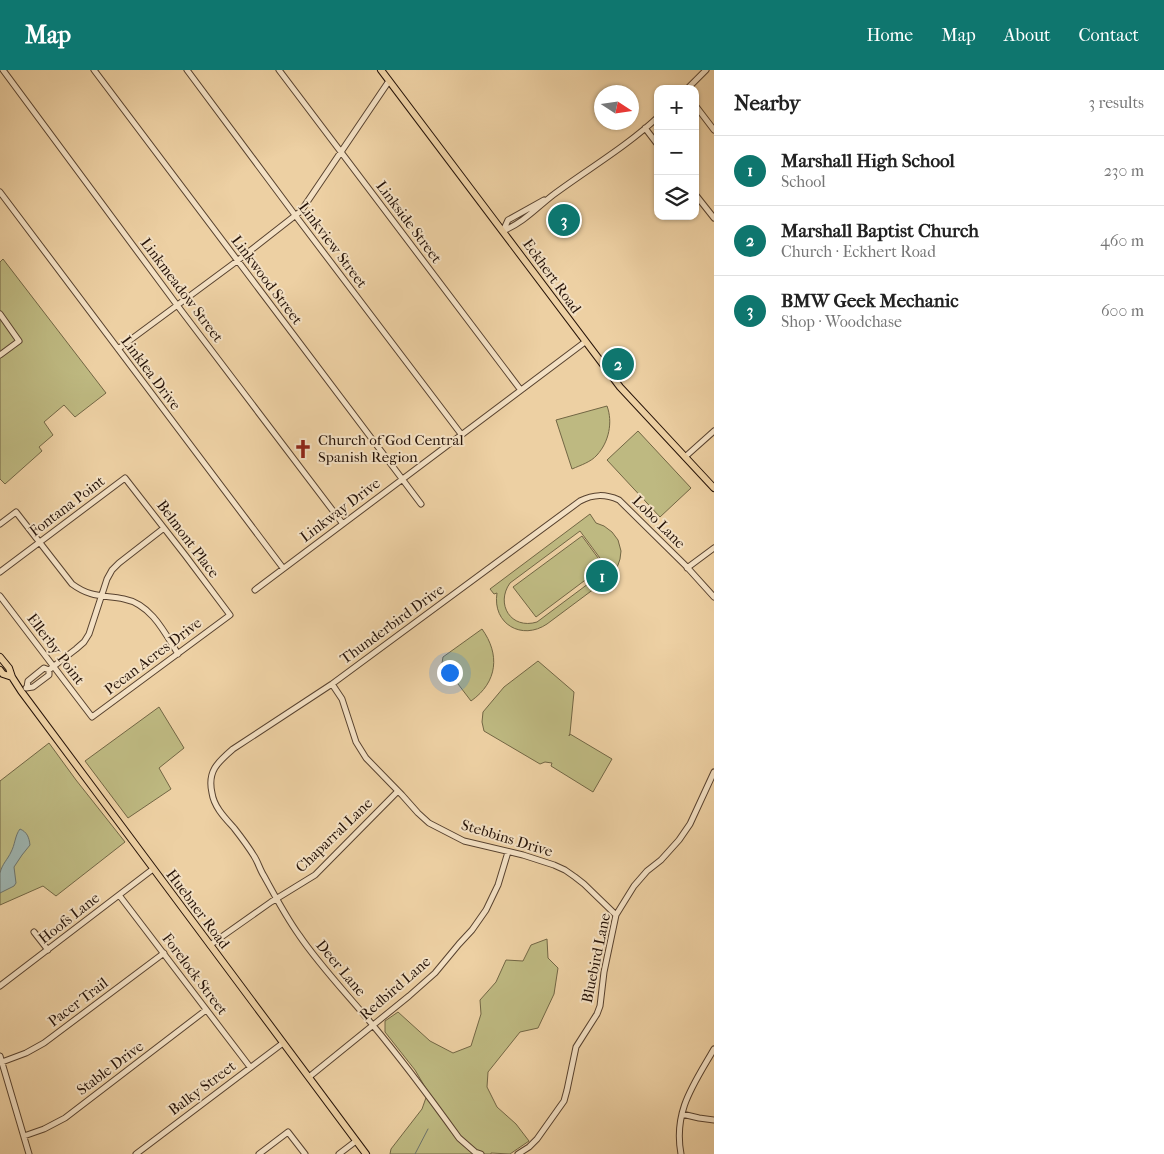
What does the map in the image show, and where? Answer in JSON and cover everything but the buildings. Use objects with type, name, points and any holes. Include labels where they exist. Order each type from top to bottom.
[{"type":"main road","name":"Eckhert Road","points":[[381,70],[620,387],[714,488]]},
{"type":"main road","name":"Huebner Road","points":[[0,657],[9,668],[12,677],[24,689],[153,869],[366,1154]]},
{"type":"main road","name":"Huebner Road","points":[[0,670],[3,674],[12,677]]},
{"type":"street","name":"Linkmeadow Street","points":[[2,70],[343,524]]},
{"type":"street","name":"Linkwood Street","points":[[94,70],[421,504]]},
{"type":"street","name":"Linkview Street","points":[[187,70],[461,434]]},
{"type":"street","name":"Linkside Street","points":[[279,70],[520,390]]},
{"type":"street","points":[[691,85],[706,70]]},
{"type":"street","points":[[118,349],[301,211],[390,81]]},
{"type":"street","points":[[699,110],[714,130]]},
{"type":"street","points":[[503,231],[514,227],[524,220],[551,196],[608,157],[654,120]]},
{"type":"street","points":[[645,128],[654,139]]},
{"type":"street","name":"Linklea Drive","points":[[0,192],[283,568]]},
{"type":"street","points":[[503,231],[508,220],[551,196]]},
{"type":"street","points":[[699,199],[714,218]]},
{"type":"street","points":[[0,314],[19,340],[0,355]]},
{"type":"street","name":"Linkway Drive","points":[[255,590],[585,342]]},
{"type":"street","points":[[685,457],[714,431]]},
{"type":"street","name":"Belmont Place","points":[[125,478],[230,615]]},
{"type":"street","name":"Fontana Point","points":[[0,572],[125,478]]},
{"type":"street","name":"Lobo Lane","points":[[602,495],[611,496],[619,500],[688,568],[714,597]]},
{"type":"street","name":"Thunderbird Drive","points":[[210,785],[214,768],[220,759],[234,748],[332,684],[580,501],[592,496],[602,495]]},
{"type":"street","points":[[0,524],[16,512],[72,584],[84,592],[128,600],[141,606],[163,630],[178,654]]},
{"type":"street","points":[[24,689],[32,687],[49,675],[52,668],[84,642],[91,630],[107,579],[112,570],[164,528]]},
{"type":"street","points":[[688,568],[714,548]]},
{"type":"street","name":"Ellerby Point","points":[[0,596],[52,668],[92,718]]},
{"type":"street","name":"Pecan Acres Drive","points":[[92,718],[230,615]]},
{"type":"street","name":"Stebbins Drive","points":[[332,684],[342,699],[359,748],[366,758],[418,813],[435,826],[464,841],[543,861],[565,870],[584,884],[616,915]]},
{"type":"street","name":"Bluebird Lane","points":[[518,1154],[537,1139],[564,1102],[576,1047],[600,1006],[604,972],[616,915],[634,886],[647,871],[661,860],[690,824],[714,772]]},
{"type":"street","name":"Deer Lane","points":[[210,785],[218,809],[255,858],[276,899],[298,935],[373,1025],[459,1138],[475,1152],[481,1154]]},
{"type":"street","name":"Chaparral Lane","points":[[210,944],[315,875],[398,791]]},
{"type":"street","name":"Redbird Lane","points":[[309,1077],[423,985],[435,973],[472,930],[486,910],[498,885],[508,852]]},
{"type":"street","name":"Hoofs Lane","points":[[0,986],[153,869]]},
{"type":"street","name":"Forelock Street","points":[[119,895],[250,1067]]},
{"type":"street","points":[[34,932],[48,950]]},
{"type":"street","name":"Pacer Trail","points":[[2,1062],[26,1054],[44,1043],[164,953]]},
{"type":"street","name":"Stable Drive","points":[[24,1136],[44,1129],[64,1118],[206,1010]]},
{"type":"street","name":"Balky Street","points":[[136,1154],[283,1042]]},
{"type":"street","points":[[681,1154],[679,1132],[682,1114],[689,1094],[714,1049]]},
{"type":"street","points":[[0,1056],[30,1154]]},
{"type":"street","points":[[682,1114],[714,1120]]},
{"type":"street","points":[[259,1154],[288,1132],[305,1154]]},
{"type":"street","points":[[339,1154],[356,1141]]},
{"type":"shaded area","points":[[3,259],[106,393],[75,417],[64,405],[44,422],[53,435],[39,447],[42,451],[5,484],[0,479],[0,262]]},
{"type":"shaded area","points":[[607,406],[610,425],[607,438],[601,450],[592,460],[572,469],[556,420]]},
{"type":"shaded area","points":[[638,431],[691,488],[660,517],[607,460]]},
{"type":"shaded area","points":[[590,514],[596,523],[612,532],[618,540],[621,551],[620,559],[613,574],[547,624],[537,629],[519,630],[504,621],[499,613],[497,593],[494,594],[490,589]],"holes":[[[580,531],[608,569],[537,622],[528,623],[513,619],[505,607],[504,599],[510,583]]]},
{"type":"shaded area","points":[[582,536],[604,566],[536,617],[513,587]]},
{"type":"shaded area","points":[[482,629],[492,648],[493,667],[487,685],[471,701],[442,663],[443,657]]},
{"type":"shaded area","points":[[538,661],[574,692],[569,736],[570,734],[612,759],[593,792],[551,766],[552,763],[545,762],[540,764],[484,731],[482,722],[483,712],[504,687]]},
{"type":"shaded area","points":[[159,707],[184,748],[159,768],[171,789],[128,818],[85,761]]},
{"type":"shaded area","points":[[49,743],[125,842],[56,896],[43,886],[0,905],[0,781]]},
{"type":"shaded area","points":[[547,939],[548,958],[558,968],[554,994],[538,1028],[520,1032],[488,1072],[487,1087],[497,1107],[516,1124],[529,1141],[510,1154],[390,1154],[391,1149],[422,1109],[428,1092],[415,1070],[385,1032],[385,1021],[398,1012],[430,1041],[453,1053],[471,1046],[481,1014],[480,1000],[496,982],[506,960],[523,961],[531,945]]},
{"type":"water","points":[[20,829],[27,835],[30,845],[14,867],[16,883],[0,893],[0,873],[10,855]]},
{"type":"waterway","points":[[415,1154],[428,1129]]},
{"type":"place","name":"BMW Geek Mechanic","points":[[564,220]]},
{"type":"place","name":"Marshall Baptist Church","points":[[618,364]]},
{"type":"place","name":"Church of God Central Spanish Region","points":[[303,449]]},
{"type":"place","name":"Marshall High School","points":[[602,576]]}]
